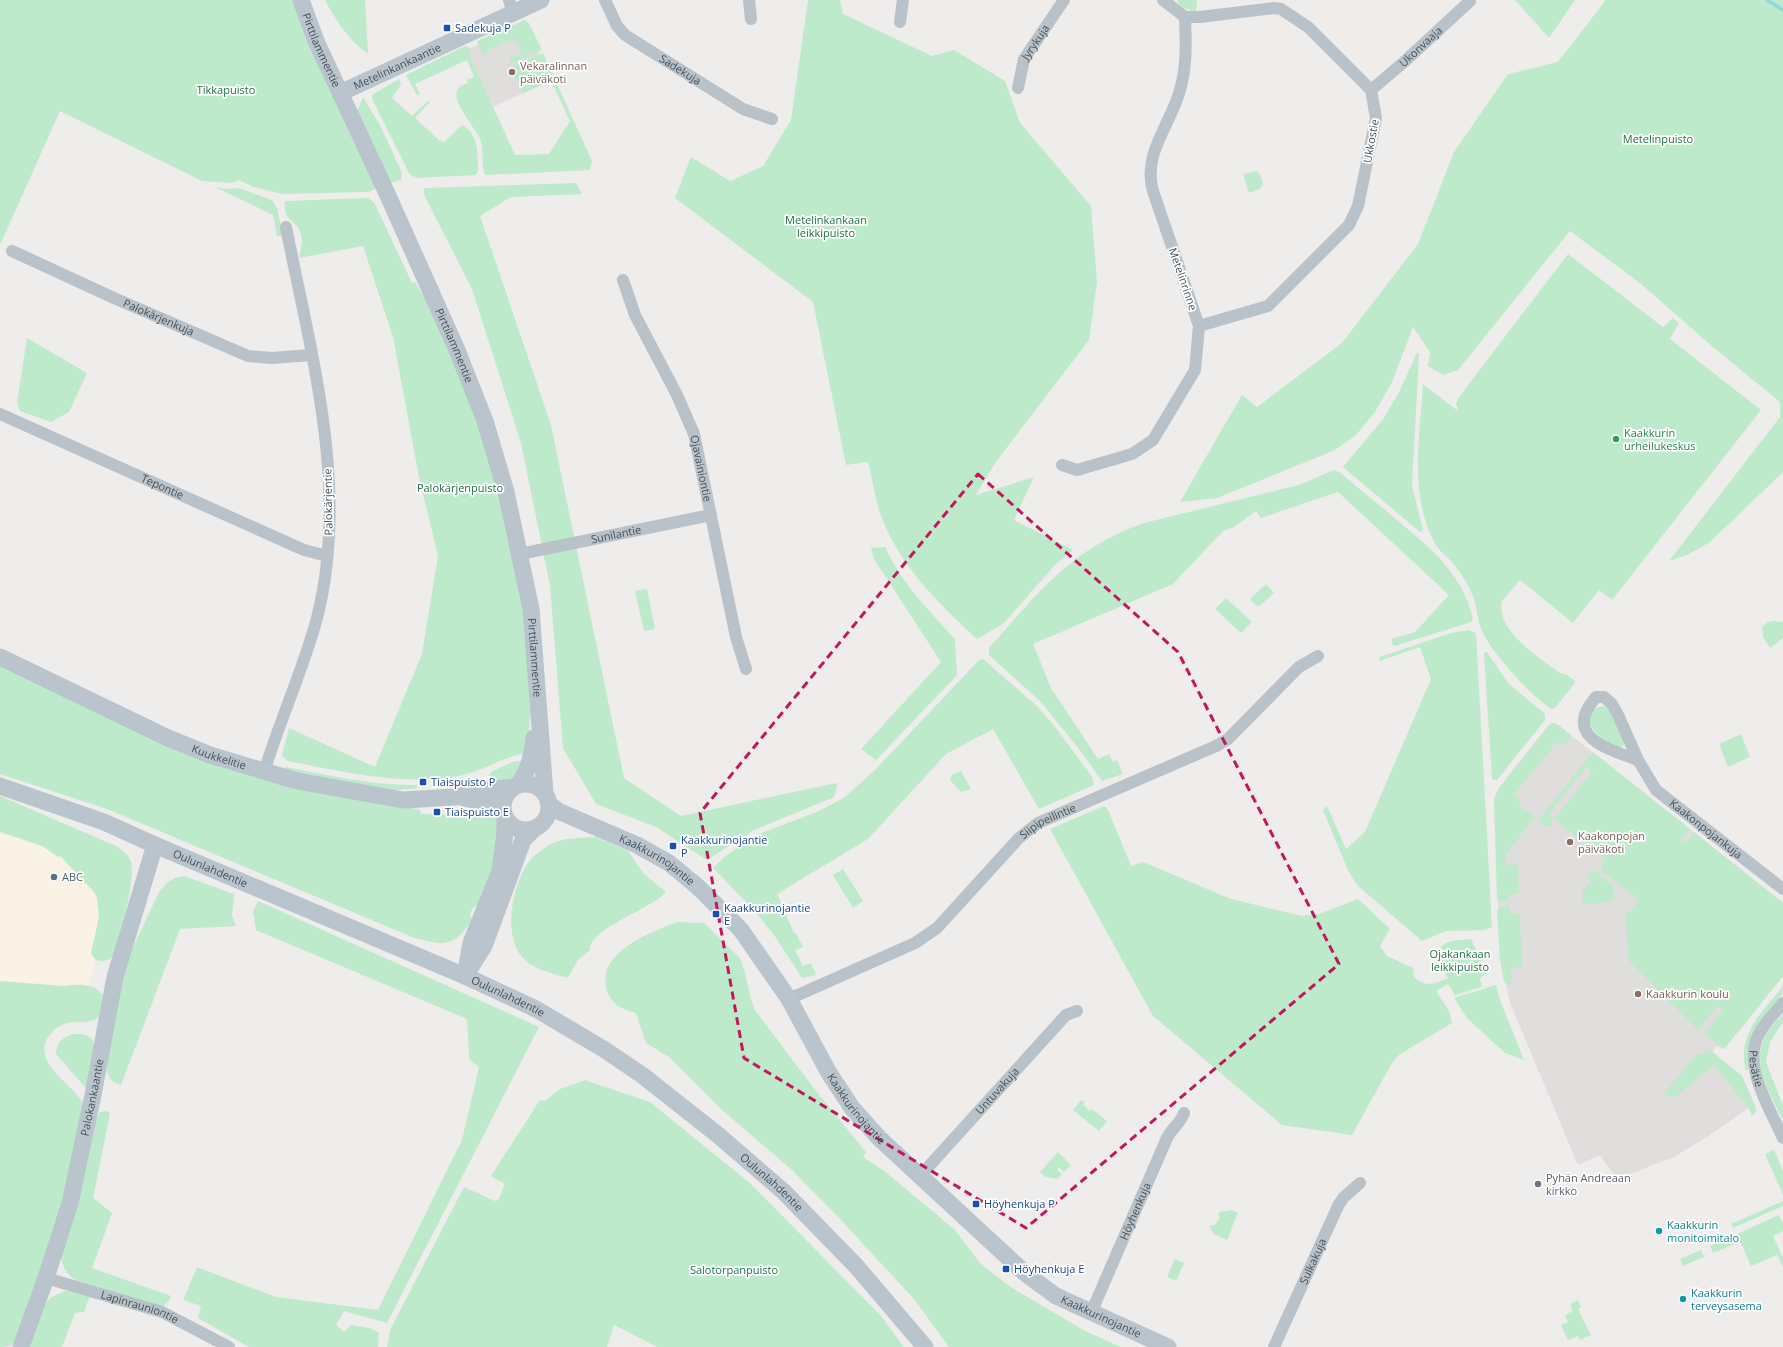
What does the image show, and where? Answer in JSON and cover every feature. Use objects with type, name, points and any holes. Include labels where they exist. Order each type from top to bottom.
[{"type":"street","name":"Pirttilammentie","points":[[301,0],[316,41],[457,350],[485,421],[506,492],[531,609],[538,712],[547,799]]},
{"type":"street","name":"Metelinkankaantie","points":[[340,93],[511,6],[541,0]]},
{"type":"street","name":"Sadekuja","points":[[605,0],[617,26],[625,35],[744,109],[772,119]]},
{"type":"street","points":[[749,0],[751,19]]},
{"type":"street","points":[[900,22],[903,0]]},
{"type":"street","name":"Jyrykuja","points":[[1018,88],[1024,59],[1064,0]]},
{"type":"street","points":[[1163,0],[1185,17],[1200,17],[1274,8],[1284,5],[1371,90]]},
{"type":"street","name":"Ukonvaaja","points":[[1371,90],[1404,62],[1470,1]]},
{"type":"street","name":"Metelinrinne","points":[[1062,465],[1076,470],[1132,454],[1153,440],[1195,370],[1199,326],[1153,191],[1150,172],[1152,158],[1176,103],[1183,81],[1185,17]]},
{"type":"street","name":"Ukkostie","points":[[1199,326],[1268,306],[1349,225],[1358,206],[1376,118],[1371,90]]},
{"type":"street","name":"Palokärjentie","points":[[264,772],[317,617],[327,556],[330,514],[330,489],[324,428],[286,227]]},
{"type":"street","name":"Palokärjenkuja","points":[[12,251],[114,298],[248,356],[272,358],[311,355]]},
{"type":"street","name":"Ojavainiontie","points":[[623,280],[635,315],[690,420],[736,637],[746,669]]},
{"type":"street","name":"Tepontie","points":[[0,414],[304,550],[327,556]]},
{"type":"street","name":"Sunilantie","points":[[520,554],[711,515]]},
{"type":"street","name":"Siipipeilintie","points":[[789,999],[916,943],[937,928],[1019,838],[1038,823],[1222,742],[1237,731],[1299,667],[1318,656]]},
{"type":"street","name":"Kuukkelitie","points":[[0,657],[168,738],[210,755],[297,781],[403,800],[455,797],[516,786]]},
{"type":"street","name":"Kaakonpojankuja","points":[[1638,760],[1605,749],[1589,736],[1584,729],[1583,719],[1588,706],[1596,697],[1604,697],[1612,704],[1624,726],[1638,760],[1656,790],[1783,889]]},
{"type":"street","name":"Pirttilammentie","points":[[516,786],[526,774],[532,758],[538,712]]},
{"type":"street","points":[[535,785],[547,799],[547,816],[523,840],[484,946],[465,976],[471,943],[500,871],[505,833],[503,813],[506,794],[516,786],[535,785]]},
{"type":"street","name":"Oulunlahdentie","points":[[0,786],[104,822],[155,846],[465,976],[536,1009],[605,1050],[642,1076],[718,1135],[784,1192],[857,1267],[925,1347]]},
{"type":"street","name":"Kuukkelitie","points":[[455,797],[485,802],[503,813]]},
{"type":"street","name":"Kaakkurinojantie","points":[[547,799],[558,811],[637,845],[669,864],[694,884],[741,930],[789,999],[829,1072],[852,1108],[879,1138],[1026,1274],[1056,1296],[1168,1347]]},
{"type":"street","points":[[503,813],[512,826],[518,829],[526,830],[538,826]]},
{"type":"street","name":"Kaakkurinojantie","points":[[538,826],[591,826]]},
{"type":"street","name":"Palokankaantie","points":[[21,1347],[46,1278],[70,1203],[93,1095],[115,977],[155,846]]},
{"type":"street","name":"Pesätie","points":[[1783,1003],[1759,1034],[1753,1055],[1757,1078],[1783,1138]]},
{"type":"street","name":"Untuvakuja","points":[[920,1176],[1066,1015],[1077,1011]]},
{"type":"street","name":"Höyhenkuja","points":[[1091,1313],[1167,1138],[1172,1128],[1181,1122],[1184,1113]]},
{"type":"street","name":"Sulkakuja","points":[[1274,1347],[1338,1206],[1343,1198],[1360,1183]]},
{"type":"street","name":"Lapinrauniontie","points":[[46,1278],[162,1312],[229,1347]]},
{"type":"highlighted area","points":[[978,474],[1178,652],[1339,964],[1026,1228],[744,1058],[700,813]]},
{"type":"shaded area","name":"Vekaralinnan päiväkoti","points":[[525,23],[551,80],[493,107],[466,50]]},
{"type":"shaded area","name":"Kaakkurin koulu","points":[[1552,723],[1557,724],[1783,903],[1783,976],[1725,1048],[1722,1049],[1717,1046],[1712,1052],[1742,1076],[1754,1104],[1710,1135],[1674,1157],[1617,1179],[1600,1155],[1578,1165],[1510,1003],[1500,959],[1494,799],[1499,788],[1548,726]]},
{"type":"shaded area","points":[[0,822],[40,837],[110,899],[86,995],[0,988]]},
{"type":"green space","name":"Tikkapuisto","points":[[0,0],[295,0],[376,189],[368,192],[282,194],[254,187],[239,180],[232,183],[202,181],[60,111],[0,245]]},
{"type":"green space","points":[[325,0],[365,0],[368,54],[355,43],[344,30],[333,15]]},
{"type":"green space","name":"Metelinkankaan leikkipuisto","points":[[808,0],[840,0],[843,14],[932,56],[954,50],[1005,81],[1020,123],[1091,206],[1097,282],[1089,340],[995,463],[976,495],[1034,477],[1014,520],[1073,550],[1055,565],[1003,624],[977,639],[935,598],[910,568],[899,551],[881,516],[868,462],[846,465],[813,302],[675,198],[691,157],[730,181],[763,166],[791,120]]},
{"type":"green space","points":[[1177,0],[1197,0],[1196,12],[1182,7]]},
{"type":"green space","points":[[1515,0],[1575,0],[1549,38]]},
{"type":"green space","name":"Metelinpuisto","points":[[1606,0],[1783,0],[1783,472],[1710,542],[1687,555],[1669,561],[1780,417],[1780,402],[1714,348],[1640,283],[1570,231],[1458,370],[1443,375],[1428,366],[1430,352],[1413,327],[1392,382],[1375,412],[1356,435],[1335,450],[1217,498],[1180,502],[1242,395],[1257,407],[1342,343],[1418,244],[1454,152],[1508,74],[1558,62]]},
{"type":"green space","points":[[525,20],[529,23],[542,50],[506,66],[505,65],[511,62],[510,58],[519,54],[520,57],[522,56],[517,42],[514,43],[512,39],[487,51],[488,54],[483,57],[477,41]]},
{"type":"green space","points":[[465,46],[469,48],[470,51],[468,52],[515,155],[549,154],[570,121],[551,81],[524,93],[509,68],[543,53],[592,161],[590,170],[485,175],[481,141],[460,107],[456,94],[459,88],[468,83],[467,80],[474,77],[467,60],[415,84],[420,94],[417,95],[406,75]]},
{"type":"green space","points":[[399,79],[401,85],[392,98],[412,116],[428,101],[430,102],[415,118],[439,140],[444,142],[462,125],[472,133],[475,139],[477,152],[478,172],[475,175],[418,178],[410,175],[372,99],[372,95]]},
{"type":"green space","points":[[363,97],[381,127],[402,173],[401,180],[391,183],[357,112]]},
{"type":"green space","points":[[1257,171],[1261,176],[1263,185],[1260,189],[1249,193],[1243,174]]},
{"type":"green space","points":[[576,183],[582,194],[511,197],[480,216],[551,425],[624,778],[681,816],[837,784],[835,795],[832,798],[754,830],[707,860],[656,827],[596,804],[563,748],[550,586],[521,443],[472,289],[424,195],[424,188]]},
{"type":"green space","points":[[215,187],[226,189],[239,188],[272,200],[277,208],[283,235],[277,236],[273,215]]},
{"type":"green space","name":"Palokärjenpuisto","points":[[368,198],[374,202],[412,283],[415,282],[436,316],[464,382],[497,481],[506,535],[517,575],[524,611],[529,663],[530,716],[528,753],[510,757],[468,774],[438,779],[395,779],[352,773],[288,761],[282,755],[289,728],[375,767],[422,654],[438,556],[419,477],[393,337],[363,246],[299,258],[302,244],[301,233],[285,212],[284,207],[285,202],[287,201]]},
{"type":"green space","name":"Kaakkurin urheilukeskus","points":[[1568,254],[1663,327],[1673,318],[1679,323],[1670,339],[1761,410],[1612,600],[1599,590],[1573,623],[1520,580],[1502,601],[1502,612],[1505,623],[1521,643],[1560,673],[1567,675],[1575,681],[1555,708],[1551,709],[1522,683],[1493,650],[1481,629],[1474,598],[1468,585],[1451,561],[1438,549],[1434,543],[1421,502],[1418,483],[1418,463],[1423,384],[1458,411],[1456,403],[1459,397]]},
{"type":"green space","points":[[27,338],[87,373],[69,412],[51,422],[20,411],[17,403]]},
{"type":"green space","points":[[1417,353],[1419,354],[1412,486],[1423,530],[1420,532],[1343,467],[1384,418],[1400,390]]},
{"type":"green space","points":[[1334,470],[1339,472],[1411,531],[1444,564],[1462,589],[1473,619],[1471,622],[1395,646],[1393,645],[1391,639],[1415,632],[1449,595],[1338,492],[1261,518],[1256,511],[1234,527],[1223,531],[1173,584],[1033,644],[1051,688],[1098,759],[1109,754],[1113,762],[1117,760],[1123,774],[1102,781],[1079,749],[1041,702],[989,655],[989,648],[1024,608],[1058,574],[1076,559],[1118,534],[1144,523],[1299,485]]},
{"type":"green space","points":[[885,547],[907,584],[955,639],[957,675],[876,760],[861,749],[941,662],[874,559],[871,548]]},
{"type":"green space","points":[[1266,584],[1274,593],[1258,607],[1250,599]]},
{"type":"green space","points":[[647,589],[655,629],[644,631],[635,591]]},
{"type":"green space","points":[[1226,598],[1252,622],[1241,633],[1215,609]]},
{"type":"green space","points":[[1768,622],[1783,622],[1783,638],[1770,648],[1763,637],[1762,627]]},
{"type":"green space","points":[[1469,630],[1476,633],[1492,927],[1484,930],[1446,931],[1422,941],[1357,885],[1348,870],[1323,810],[1327,806],[1346,849],[1365,832],[1431,679],[1420,647],[1379,661],[1380,657],[1451,633]]},
{"type":"green space","points":[[1487,652],[1508,683],[1545,714],[1545,720],[1497,780],[1492,779],[1484,653]]},
{"type":"green space","points":[[983,659],[1037,706],[1056,728],[1092,777],[1094,785],[1039,809],[993,729],[946,754],[868,839],[777,894],[794,933],[796,933],[803,947],[795,950],[803,966],[811,963],[816,975],[802,978],[774,935],[753,909],[713,868],[727,855],[756,835],[819,811],[845,797],[877,768],[979,660]]},
{"type":"green space","points":[[0,664],[164,743],[420,810],[421,814],[485,815],[488,813],[489,807],[498,818],[497,859],[480,903],[472,909],[470,915],[472,919],[460,936],[453,940],[439,943],[412,937],[107,809],[0,774]]},
{"type":"green space","points":[[1605,706],[1609,710],[1623,740],[1624,745],[1621,748],[1601,738],[1593,729],[1588,719],[1595,708]]},
{"type":"green space","points":[[1552,723],[1557,724],[1571,735],[1571,737],[1564,745],[1557,742],[1514,795],[1521,800],[1518,804],[1535,817],[1506,854],[1506,865],[1518,865],[1519,893],[1509,894],[1509,901],[1500,901],[1497,899],[1494,799],[1499,788],[1548,726]]},
{"type":"green space","points":[[1741,734],[1750,757],[1728,767],[1719,744]]},
{"type":"green space","points":[[1593,752],[1690,829],[1681,840],[1685,843],[1694,832],[1783,903],[1783,976],[1724,1049],[1704,1034],[1723,1010],[1718,1006],[1698,1030],[1628,960],[1626,916],[1639,900],[1601,870],[1605,860],[1554,819],[1593,771],[1587,766],[1548,815],[1553,820],[1550,827],[1547,827],[1538,820]]},
{"type":"green space","points":[[527,760],[513,779],[491,786],[489,776],[491,772],[512,762]]},
{"type":"green space","points":[[285,767],[368,782],[417,785],[417,788],[391,791],[284,771]]},
{"type":"green space","points":[[961,771],[971,789],[961,792],[950,780],[952,775]]},
{"type":"green space","points":[[478,778],[479,787],[440,787],[439,785]]},
{"type":"green space","points":[[0,796],[116,846],[129,857],[132,871],[131,883],[126,909],[113,957],[100,961],[95,959],[91,953],[99,917],[97,898],[94,892],[60,856],[58,857],[42,846],[0,832]]},
{"type":"green space","name":"Ojakankaan leikkipuisto","points":[[1104,806],[1108,810],[1131,866],[1143,862],[1231,899],[1302,916],[1319,914],[1358,899],[1390,929],[1380,946],[1387,956],[1413,968],[1414,977],[1423,983],[1430,984],[1448,978],[1435,956],[1442,946],[1450,942],[1471,939],[1487,973],[1480,978],[1482,987],[1455,995],[1448,984],[1436,991],[1449,1011],[1452,1023],[1400,1054],[1392,1063],[1352,1135],[1282,1125],[1153,1016],[1050,829]]},
{"type":"green space","points":[[596,837],[628,851],[644,874],[666,892],[659,899],[599,934],[592,942],[590,950],[578,960],[568,978],[549,973],[537,968],[522,957],[516,947],[512,935],[512,908],[519,880],[531,859],[553,843],[574,838]]},
{"type":"green space","points":[[843,869],[863,901],[853,908],[833,875]]},
{"type":"green space","points":[[1592,869],[1613,886],[1613,902],[1583,904],[1582,891],[1592,879],[1587,875]]},
{"type":"green space","points":[[184,876],[234,894],[232,916],[236,926],[180,929],[121,1085],[117,1084],[110,1078],[106,1064],[127,960],[159,892],[168,882],[175,878]]},
{"type":"green space","points":[[258,901],[539,1027],[387,1323],[344,1311],[336,1325],[344,1332],[351,1325],[370,1328],[379,1333],[378,1347],[249,1347],[198,1318],[201,1306],[183,1300],[197,1267],[276,1297],[378,1310],[462,1140],[479,1067],[469,1059],[467,1019],[256,930],[253,912]]},
{"type":"green space","points":[[1500,907],[1509,907],[1511,914],[1520,913],[1522,967],[1511,968],[1512,984],[1508,985],[1504,982],[1500,959],[1497,910]]},
{"type":"green space","points":[[677,922],[704,923],[739,957],[755,1010],[816,1091],[866,1152],[863,1157],[883,1170],[954,1229],[980,1263],[1009,1286],[1085,1331],[1121,1347],[949,1347],[914,1299],[841,1220],[792,1170],[721,1109],[669,1057],[646,1043],[636,1013],[618,1006],[611,999],[607,990],[605,977],[609,965],[617,955],[627,946],[640,938]]},
{"type":"green space","points":[[0,981],[64,986],[85,985],[95,988],[103,995],[99,1017],[91,1021],[61,1025],[49,1035],[46,1041],[44,1050],[50,1066],[83,1103],[64,1201],[26,1319],[11,1346],[0,1347]]},
{"type":"green space","points":[[1496,985],[1500,1000],[1524,1060],[1505,1053],[1467,1018],[1454,998]]},
{"type":"green space","points":[[1783,986],[1777,1004],[1755,1030],[1750,1039],[1748,1049],[1748,1070],[1746,1071],[1744,1058],[1748,1035],[1760,1014]]},
{"type":"green space","points":[[1783,1013],[1783,1022],[1770,1042],[1766,1062],[1783,1106],[1783,1120],[1765,1083],[1760,1063],[1760,1054],[1763,1040],[1771,1027]]},
{"type":"green space","points":[[73,1034],[86,1035],[93,1041],[94,1045],[87,1086],[85,1087],[56,1054],[57,1047],[61,1041]]},
{"type":"green space","points":[[1710,1050],[1742,1076],[1757,1111],[1752,1116],[1749,1108],[1714,1065],[1675,1097],[1663,1095],[1695,1056]]},
{"type":"green space","name":"Salotorpanpuisto","points":[[585,1080],[650,1102],[751,1184],[881,1316],[904,1347],[657,1347],[614,1325],[607,1347],[387,1347],[390,1330],[464,1187],[495,1201],[499,1199],[505,1184],[491,1176],[540,1100],[545,1101],[560,1089]]},
{"type":"green space","points":[[1081,1100],[1085,1102],[1083,1105],[1090,1111],[1092,1109],[1107,1121],[1099,1131],[1073,1110]]},
{"type":"green space","points":[[107,1111],[110,1113],[93,1198],[112,1213],[92,1268],[171,1296],[168,1302],[162,1307],[78,1281],[68,1274],[62,1261],[61,1257],[96,1119],[100,1112]]},
{"type":"green space","points":[[1774,1150],[1783,1171],[1783,1195],[1765,1154]]},
{"type":"green space","points":[[1058,1152],[1071,1165],[1064,1172],[1059,1167],[1057,1170],[1062,1174],[1058,1179],[1046,1177],[1040,1172]]},
{"type":"green space","points":[[1783,1201],[1783,1206],[1733,1228],[1731,1224]]},
{"type":"green space","points":[[1232,1210],[1238,1213],[1227,1240],[1214,1234],[1209,1226],[1215,1225],[1219,1219],[1219,1212]]},
{"type":"green space","points":[[1779,1215],[1783,1224],[1783,1231],[1773,1236],[1783,1258],[1783,1267],[1777,1255],[1751,1266],[1737,1234]]},
{"type":"green space","points":[[1731,1237],[1735,1244],[1713,1253],[1710,1246]]},
{"type":"green space","points":[[1701,1250],[1704,1257],[1683,1266],[1680,1259]]},
{"type":"green space","points":[[1175,1259],[1184,1263],[1176,1281],[1167,1277]]},
{"type":"green space","points":[[65,1291],[90,1296],[84,1312],[75,1313],[62,1347],[30,1347],[46,1303],[51,1297]]},
{"type":"green space","points":[[1578,1300],[1581,1308],[1578,1309],[1591,1335],[1580,1340],[1578,1336],[1568,1340],[1561,1325],[1568,1322],[1565,1315],[1573,1311],[1570,1304]]},
{"type":"waterway","points":[[1767,0],[1783,10]]},
{"type":"place","name":"Sadekuja P","points":[[447,28]]},
{"type":"place","name":"Vekaralinnan päiväkoti","points":[[512,72]]},
{"type":"place","name":"Kaakkurin urheilukeskus","points":[[1616,439]]},
{"type":"place","name":"Tiaispuisto P","points":[[423,782]]},
{"type":"place","name":"Tiaispuisto E","points":[[437,812]]},
{"type":"place","name":"Kaakonpojan päiväkoti","points":[[1570,842]]},
{"type":"place","name":"Kaakkurinojantie P","points":[[673,846]]},
{"type":"place","name":"ABC","points":[[54,877]]},
{"type":"place","name":"Kaakkurinojantie E","points":[[716,914]]},
{"type":"place","name":"Kaakkurin koulu","points":[[1638,994]]},
{"type":"place","name":"Pyhän Andreaan kirkko","points":[[1538,1184]]},
{"type":"place","name":"Höyhenkuja P","points":[[976,1204]]},
{"type":"place","name":"Kaakkurin monitoimitalo","points":[[1659,1231]]},
{"type":"place","name":"Höyhenkuja E","points":[[1006,1269]]},
{"type":"place","name":"Kaakkurin terveysasema","points":[[1683,1299]]}]
